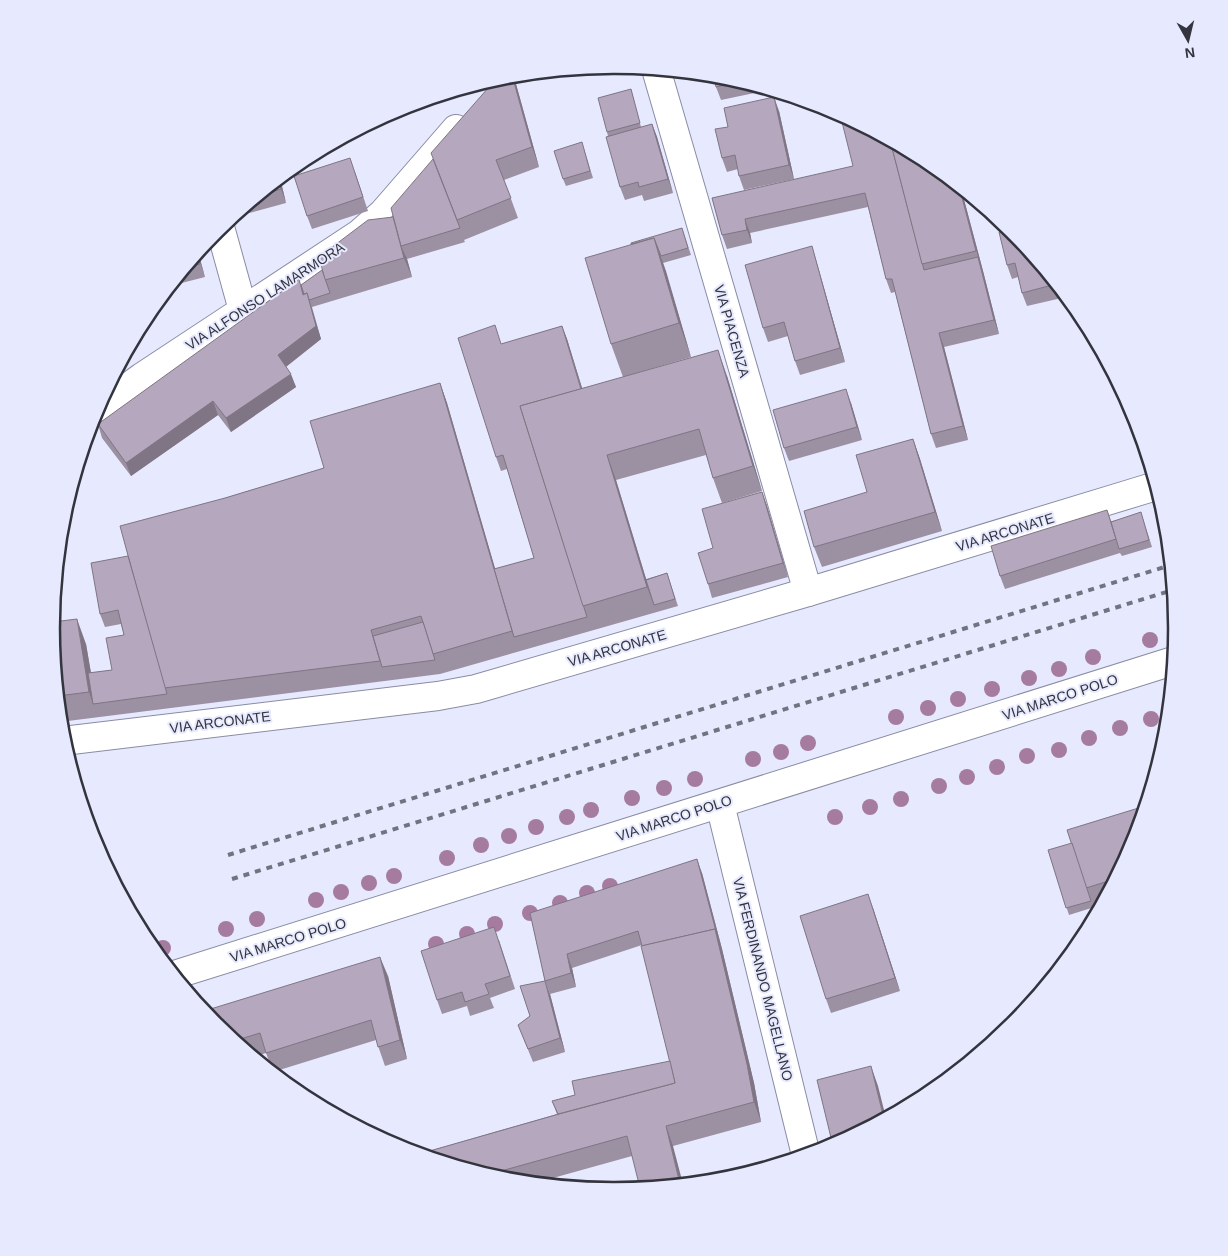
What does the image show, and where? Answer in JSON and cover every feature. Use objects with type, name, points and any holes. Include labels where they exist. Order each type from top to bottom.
[{"type":"street","name":"VIA PIACENZA","points":[[658,76],[808,592]]},
{"type":"street","name":"VIA ALFONSO LAMARMORA","points":[[109,401],[142,376],[341,247],[372,224],[471,113]]},
{"type":"street","points":[[222,236],[243,310]]},
{"type":"street","name":"VIA ARCONATE","points":[[72,740],[457,693],[476,689],[808,592],[1150,488]]},
{"type":"street","name":"VIA MARCO POLO","points":[[181,973],[1167,663]]},
{"type":"street","name":"VIA FERDINANDO MAGELLANO","points":[[720,804],[804,1148]]},
{"type":"building","points":[[514,84],[532,147],[496,160],[511,198],[457,220],[431,153],[487,89]]},
{"type":"building","points":[[631,89],[640,123],[607,132],[598,98]]},
{"type":"building","points":[[774,98],[789,165],[739,176],[735,155],[722,158],[715,129],[728,127],[724,108]]},
{"type":"building","points":[[842,123],[892,149],[924,270],[978,257],[994,320],[939,333],[963,426],[931,434],[892,279],[886,279],[865,193],[745,219],[747,230],[722,235],[712,198],[853,166]]},
{"type":"building","points":[[652,124],[668,179],[639,187],[638,182],[620,187],[606,137]]},
{"type":"building","points":[[582,142],[590,171],[563,179],[554,151]]},
{"type":"building","points":[[892,149],[922,167],[962,197],[976,251],[922,264]]},
{"type":"building","points":[[350,158],[363,197],[307,216],[294,176]]},
{"type":"building","points":[[433,159],[460,228],[401,246],[391,208]]},
{"type":"building","points":[[393,217],[404,258],[325,280],[319,257],[368,220]]},
{"type":"building","points":[[682,228],[688,248],[661,256],[654,238],[631,244],[631,243]]},
{"type":"building","points":[[1001,231],[1006,236],[1050,286],[1022,293],[1015,263],[1007,265],[999,232]]},
{"type":"building","points":[[654,238],[679,323],[611,344],[585,258]]},
{"type":"building","points":[[812,246],[840,348],[795,361],[784,322],[763,328],[745,265]]},
{"type":"building","points":[[322,270],[330,293],[309,300],[307,293],[304,294],[301,285]]},
{"type":"building","points":[[299,279],[303,295],[307,293],[316,326],[278,355],[291,374],[226,418],[213,401],[126,463],[99,425]]},
{"type":"building","points":[[495,325],[501,344],[562,326],[581,389],[520,406],[587,617],[514,637],[494,569],[534,558],[503,455],[496,457],[458,338]]},
{"type":"building","points":[[718,350],[753,466],[713,478],[699,429],[607,455],[647,587],[583,606],[520,406]]},
{"type":"building","points":[[440,383],[512,631],[433,654],[421,616],[371,630],[380,661],[164,688],[120,526],[225,498],[324,468],[310,421]]},
{"type":"building","points":[[846,389],[857,427],[784,448],[773,410]]},
{"type":"building","points":[[913,439],[935,512],[814,547],[804,511],[867,492],[856,455]]},
{"type":"building","points":[[762,492],[783,563],[708,584],[698,553],[713,548],[702,509]]},
{"type":"building","points":[[1107,510],[1116,539],[1000,576],[991,546]]},
{"type":"building","points":[[1141,512],[1149,540],[1119,549],[1111,522]]},
{"type":"building","points":[[128,556],[167,694],[93,704],[88,673],[112,670],[106,638],[124,635],[118,610],[100,614],[91,563]]},
{"type":"building","points":[[667,573],[675,599],[654,605],[646,580]]},
{"type":"building","points":[[77,619],[89,692],[64,695],[61,664],[60,621]]},
{"type":"building","points":[[423,622],[435,660],[382,667],[373,636]]},
{"type":"building","points":[[1138,808],[1106,882],[1086,888],[1067,830]]},
{"type":"building","points":[[1072,843],[1091,901],[1066,908],[1048,850]]},
{"type":"building","points":[[697,859],[717,935],[715,929],[642,946],[638,931],[567,954],[571,973],[545,981],[530,913]]},
{"type":"building","points":[[868,894],[895,978],[826,999],[800,916]]},
{"type":"building","points":[[494,927],[510,976],[485,984],[489,994],[465,1002],[462,992],[437,1000],[421,951]]},
{"type":"building","points":[[715,929],[747,1064],[754,1102],[666,1126],[679,1178],[638,1181],[627,1136],[503,1170],[430,1151],[675,1083],[641,946]]},
{"type":"building","points":[[380,957],[400,1040],[378,1047],[371,1020],[266,1053],[260,1033],[242,1039],[212,1009]]},
{"type":"building","points":[[545,981],[560,1038],[528,1049],[518,1025],[530,1016],[520,986]]},
{"type":"building","points":[[670,1061],[675,1083],[558,1114],[552,1101],[575,1095],[572,1081]]},
{"type":"building","points":[[871,1066],[882,1113],[831,1138],[817,1080]]},
{"type":"railway","points":[[228,855],[1164,567]]},
{"type":"railway","points":[[232,879],[1167,592]]}]
